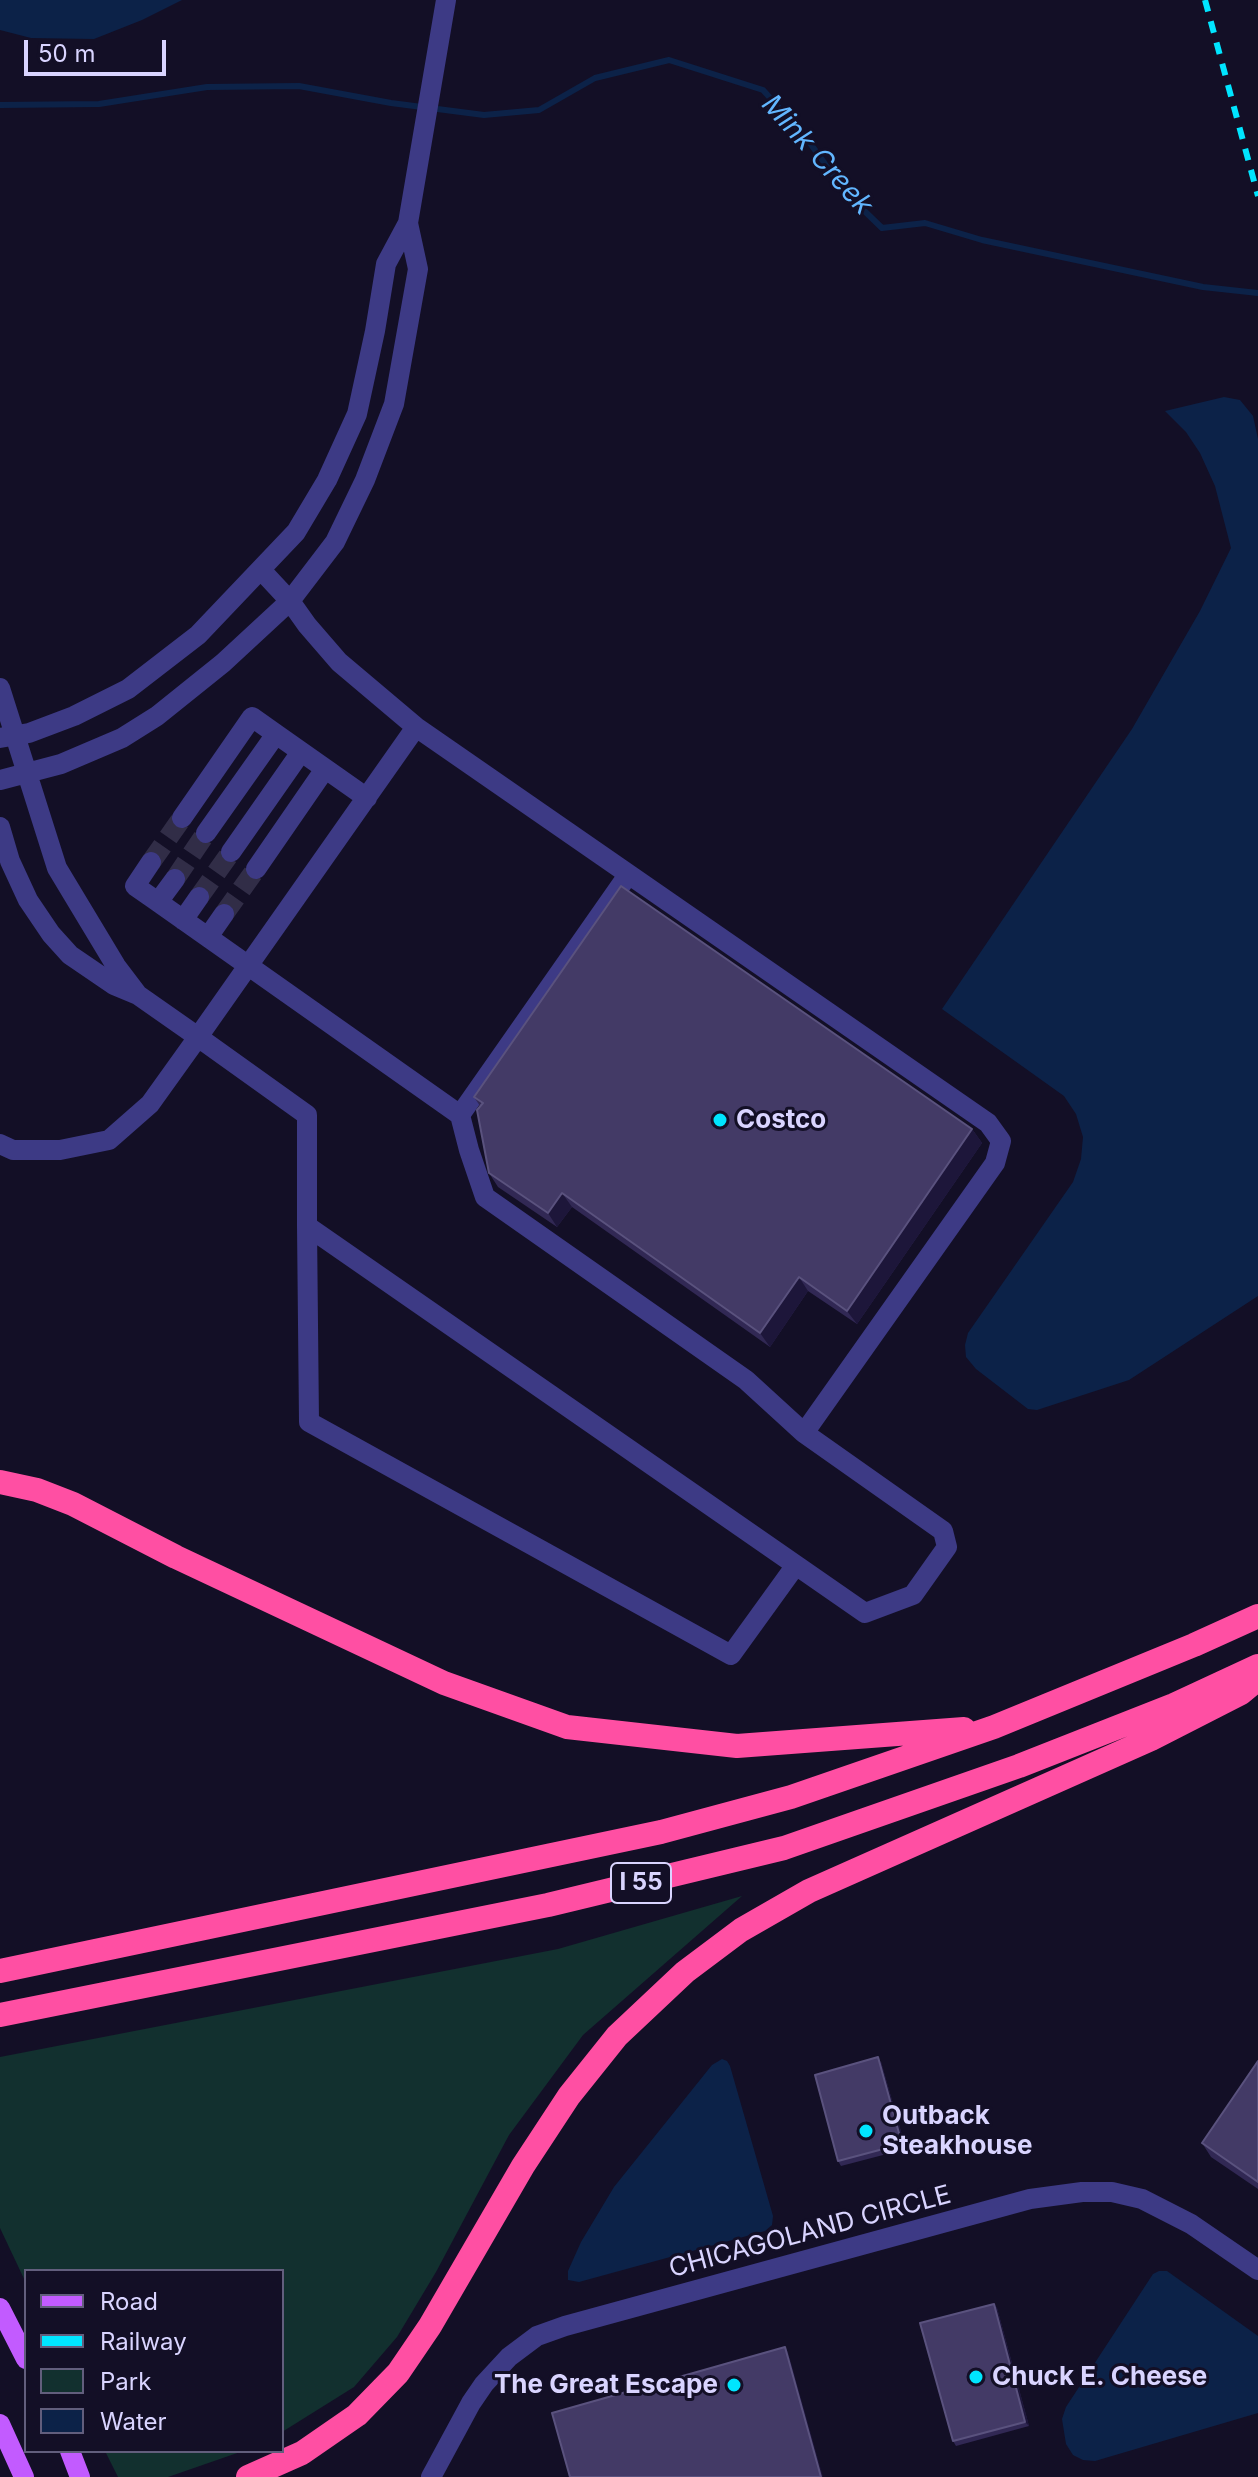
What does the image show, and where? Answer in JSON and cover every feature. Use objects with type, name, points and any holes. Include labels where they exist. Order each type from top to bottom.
[{"type":"highway","points":[[0,1482],[37,1490],[73,1504],[176,1557],[444,1683],[567,1727],[737,1746],[994,1727]]},
{"type":"highway","name":"I 55","points":[[0,1971],[661,1832],[791,1797],[994,1727],[1258,1616]]},
{"type":"highway","name":"I 55","points":[[0,2015],[533,1909],[784,1848],[1019,1766],[1174,1705],[1258,1666]]},
{"type":"highway","points":[[248,2477],[313,2446],[357,2415],[398,2373],[430,2326],[523,2166],[569,2096],[617,2036],[685,1972],[741,1930],[809,1891],[1151,1739],[1241,1693],[1258,1679]]},
{"type":"main road","points":[[0,2308],[24,2355]]},
{"type":"main road","points":[[0,2424],[24,2477]]},
{"type":"main road","points":[[71,2453],[80,2477]]},
{"type":"street","points":[[7,737],[29,733],[74,716],[128,689],[198,635],[296,532],[327,480],[357,414],[386,264],[408,223],[446,0]]},
{"type":"street","points":[[0,780],[61,764],[122,738],[157,716],[223,663],[290,601],[335,542],[365,480],[394,404],[418,269],[408,223]]},
{"type":"street","points":[[262,571],[339,662],[416,727],[988,1123],[1001,1141],[995,1163],[804,1433]]},
{"type":"street","points":[[0,688],[7,737],[26,774],[57,868],[116,966],[138,995]]},
{"type":"street","points":[[182,818],[252,717],[367,798]]},
{"type":"street","points":[[0,1144],[13,1150],[60,1150],[109,1140],[150,1104],[416,727]]},
{"type":"street","points":[[206,833],[276,734]]},
{"type":"street","points":[[231,852],[301,752]]},
{"type":"street","points":[[256,869],[325,769]]},
{"type":"street","points":[[0,827],[28,900],[70,955],[114,985],[138,995],[307,1115],[309,1422],[731,1655],[796,1565]]},
{"type":"street","points":[[151,862],[135,886],[460,1115],[485,1197],[746,1380],[804,1433],[943,1531],[947,1547],[913,1595],[865,1613],[307,1226]]},
{"type":"street","points":[[460,1115],[628,875]]},
{"type":"street","points":[[158,902],[175,879]]},
{"type":"street","points":[[183,920],[199,897]]},
{"type":"street","points":[[208,937],[224,914]]},
{"type":"street","name":"CHICAGOLAND CIRCLE","points":[[431,2477],[484,2384],[509,2357],[537,2336],[1030,2199],[1082,2192],[1112,2192],[1142,2199],[1191,2224],[1258,2270]]},
{"type":"green space","points":[[742,1896],[583,2035],[509,2135],[436,2272],[397,2337],[354,2387],[284,2431],[284,2269],[24,2269],[24,2279],[0,2228],[0,2057],[558,1949]]},
{"type":"green space","points":[[106,2453],[237,2453],[168,2477],[118,2477]]},
{"type":"water","points":[[0,0],[182,0],[94,39],[31,38],[0,30]]},
{"type":"water","points":[[1224,397],[1240,400],[1253,416],[1258,439],[1258,1296],[1129,1380],[1037,1410],[1028,1409],[976,1369],[966,1357],[965,1345],[968,1333],[1073,1182],[1081,1159],[1083,1137],[1076,1114],[1064,1096],[942,1009],[1132,729],[1200,611],[1231,548],[1215,486],[1200,453],[1186,432],[1165,411]]},
{"type":"water","points":[[722,2059],[730,2066],[773,2216],[772,2225],[765,2231],[579,2282],[568,2280],[568,2271],[581,2242],[614,2187],[712,2065]]},
{"type":"water","points":[[1167,2271],[1258,2336],[1258,2413],[1095,2461],[1083,2460],[1073,2455],[1066,2444],[1062,2419],[1066,2407],[1153,2274]]},
{"type":"building","name":"Costco","points":[[621,886],[972,1129],[847,1311],[799,1277],[760,1333],[562,1193],[548,1213],[489,1173],[477,1110],[483,1103],[474,1097]]},
{"type":"building","name":"Outback Steakhouse","points":[[878,2057],[902,2144],[838,2161],[815,2075]]},
{"type":"building","points":[[1258,2061],[1258,2182],[1202,2143]]},
{"type":"building","name":"Chuck E. Cheese","points":[[994,2304],[1025,2422],[953,2441],[920,2323]]},
{"type":"building","name":"The Great Escape","points":[[785,2347],[821,2477],[570,2477],[552,2413]]},
{"type":"waterway","name":"Mink Creek","points":[[0,105],[99,104],[207,87],[299,86],[391,103],[484,115],[539,110],[595,78],[669,60],[763,90],[807,139],[847,194],[882,228],[925,223],[982,240],[1203,287],[1258,293]]},
{"type":"tunnel","points":[[151,862],[182,818]]},
{"type":"tunnel","points":[[175,879],[206,833]]},
{"type":"tunnel","points":[[199,897],[231,852]]},
{"type":"tunnel","points":[[224,914],[256,869]]},
{"type":"railway","points":[[1205,0],[1258,196]]},
{"type":"place","name":"Costco","points":[[720,1120]]},
{"type":"place","name":"Outback Steakhouse","points":[[866,2131]]},
{"type":"place","name":"Chuck E. Cheese","points":[[976,2377]]},
{"type":"place","name":"The Great Escape","points":[[734,2385]]}]
